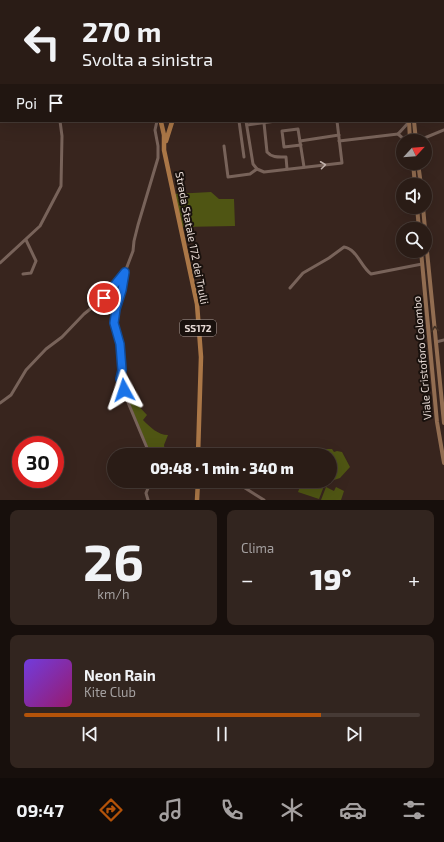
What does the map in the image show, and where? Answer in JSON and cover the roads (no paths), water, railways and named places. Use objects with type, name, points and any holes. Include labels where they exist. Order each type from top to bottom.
[{"type":"main road","name":"Strada Statale 172 dei Trulli","points":[[159,122],[164,135],[164,150],[197,304],[200,357],[198,448]]},
{"type":"main road","points":[[162,128],[170,122]]},
{"type":"main road","points":[[164,150],[170,122]]},
{"type":"main road","points":[[409,122],[410,134]]},
{"type":"main road","points":[[414,122],[415,134]]},
{"type":"main road","name":"Viale Cristoforo Colombo","points":[[422,258],[444,463]]},
{"type":"main road","name":"Viale Cristoforo Colombo","points":[[427,258],[444,423]]},
{"type":"main road","points":[[197,500],[198,488]]},
{"type":"street","points":[[0,262],[40,226],[61,186],[62,142],[60,122]]},
{"type":"street","points":[[147,448],[120,379],[122,370],[120,344],[114,323],[125,272],[133,251],[135,235],[158,158],[155,130],[159,122]]},
{"type":"street","points":[[239,122],[244,157]]},
{"type":"street","points":[[246,122],[253,164],[257,169],[264,172],[342,162],[337,122]]},
{"type":"street","points":[[247,125],[270,122]]},
{"type":"street","points":[[398,134],[408,122]]},
{"type":"street","points":[[264,123],[267,152],[270,155],[286,157],[287,169]]},
{"type":"street","points":[[156,134],[157,130],[162,128]]},
{"type":"street","points":[[301,145],[284,147],[282,131],[298,129],[301,145],[304,167]]},
{"type":"street","points":[[432,135],[444,130]]},
{"type":"street","points":[[339,141],[396,134]]},
{"type":"street","points":[[300,140],[338,135]]},
{"type":"street","points":[[242,145],[249,144]]},
{"type":"street","points":[[224,146],[228,177],[250,174],[257,169]]},
{"type":"street","points":[[23,274],[31,273],[36,261],[26,240]]},
{"type":"street","points":[[290,288],[303,274],[344,247],[347,247],[355,255],[371,274],[422,264]]},
{"type":"street","points":[[0,403],[11,395],[26,370],[46,349],[62,337],[84,314],[104,298],[125,272]]},
{"type":"street","points":[[436,342],[444,340]]},
{"type":"street","points":[[148,488],[146,494],[148,500]]},
{"type":"street","points":[[245,488],[264,500]]}]
